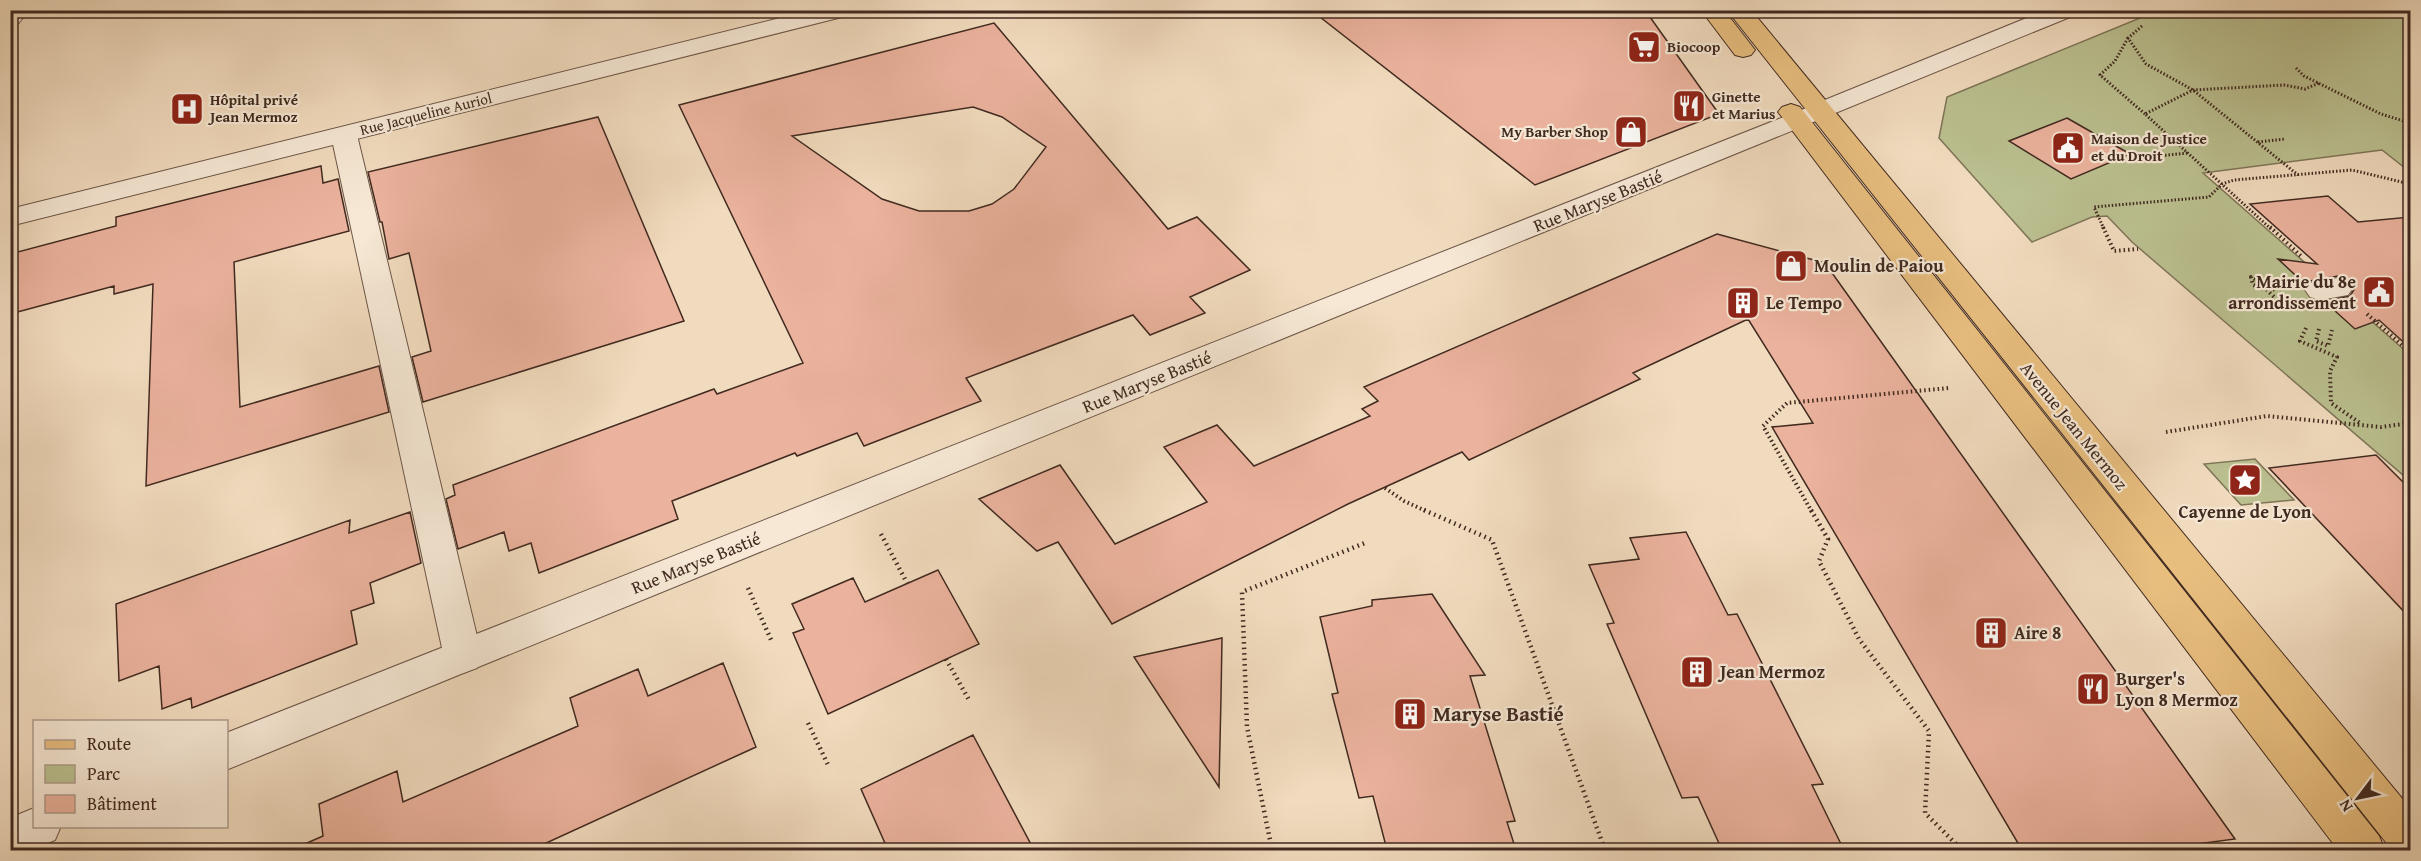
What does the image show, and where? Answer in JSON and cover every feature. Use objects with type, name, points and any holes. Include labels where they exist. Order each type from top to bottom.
[{"type":"main road","name":"Avenue Jean Mermoz","points":[[1712,10],[1808,115],[2410,840]]},
{"type":"main road","name":"Avenue Jean Mermoz","points":[[1738,10],[1808,115],[2364,850]]},
{"type":"street","points":[[10,20],[18,10]]},
{"type":"street","name":"Rue Jacqueline Auriol","points":[[10,218],[842,10]]},
{"type":"street","name":"Rue Maryse Bastié","points":[[228,751],[2067,10]]},
{"type":"street","points":[[344,135],[463,657]]},
{"type":"street","points":[[10,838],[35,828]]},
{"type":"path","points":[[2142,26],[2128,38],[2115,61],[2100,75],[2293,249]]},
{"type":"path","points":[[2128,38],[2146,64],[2193,90],[2298,175]]},
{"type":"path","points":[[2296,68],[2319,83],[2381,114],[2410,123]]},
{"type":"path","points":[[2145,114],[2193,90],[2284,85],[2306,89],[2319,83]]},
{"type":"path","points":[[2257,142],[2285,139]]},
{"type":"path","points":[[2158,156],[2188,153]]},
{"type":"path","points":[[2138,249],[2114,251],[2094,207],[2209,197],[2222,184],[2234,180],[2352,170],[2410,184]]},
{"type":"path","points":[[2276,291],[2268,284],[2252,278],[2253,285],[2267,290],[2283,305]]},
{"type":"path","points":[[2372,318],[2410,352]]},
{"type":"path","points":[[2298,320],[2306,327],[2300,341],[2337,357],[2330,371],[2331,403],[2360,423]]},
{"type":"path","points":[[2312,322],[2320,330],[2316,341],[2328,346],[2332,330],[2324,322]]},
{"type":"path","points":[[1950,388],[1786,403],[1763,426],[1828,539],[1819,561],[1859,639],[1929,731],[1924,813],[1962,850]]},
{"type":"path","points":[[2166,432],[2267,416],[2360,423],[2381,427],[2410,423]]},
{"type":"path","points":[[1385,488],[1404,501],[1492,540],[1605,850]]},
{"type":"path","points":[[862,496],[907,584]]},
{"type":"path","points":[[1272,850],[1247,727],[1242,592],[1365,543]]},
{"type":"path","points":[[731,549],[772,642]]},
{"type":"path","points":[[946,659],[969,700]]},
{"type":"path","points":[[808,723],[829,767]]},
{"type":"green space","points":[[2157,11],[2410,11],[2410,172],[2382,150],[2203,173],[2410,355],[2410,481],[2132,242],[2107,216],[2092,217],[2032,242],[1939,138],[1947,97]]},
{"type":"green space","points":[[2255,459],[2294,500],[2241,505],[2204,464]]},
{"type":"building","points":[[1311,10],[1645,10],[1719,114],[1535,185]]},
{"type":"building","points":[[994,23],[1168,229],[1197,217],[1250,270],[1190,297],[1205,313],[1150,335],[1133,315],[966,378],[981,401],[864,446],[857,433],[797,456],[795,453],[672,501],[678,519],[539,573],[531,543],[509,551],[504,532],[458,549],[446,499],[455,495],[453,485],[714,389],[717,394],[803,363],[679,105]],"holes":[[[973,107],[1002,117],[1046,147],[1014,189],[992,204],[969,211],[919,211],[882,199],[792,136]]]},
{"type":"building","points":[[598,117],[684,321],[423,402],[412,357],[431,351],[409,253],[389,259],[382,222],[380,222],[368,172]]},
{"type":"building","name":"Maison de Justice et du Droit","points":[[2067,118],[2130,154],[2071,179],[2009,141]]},
{"type":"building","points":[[321,166],[323,183],[338,179],[349,231],[234,262],[240,407],[379,366],[389,412],[146,486],[153,284],[114,294],[114,286],[10,314],[10,254],[116,226],[116,217]]},
{"type":"building","name":"Mairie du 8e arrondissement","points":[[2328,196],[2358,222],[2410,217],[2410,348],[2379,320],[2355,329],[2324,301],[2350,296],[2355,288],[2350,280],[2338,276],[2310,281],[2306,285],[2278,259],[2317,264],[2250,204]]},
{"type":"building","points":[[1717,234],[1825,263],[2235,839],[2152,850],[2022,850],[1772,427],[1813,423],[1748,319],[1633,373],[1640,379],[1469,460],[1462,452],[1348,504],[1112,624],[1058,542],[1037,551],[979,499],[1060,465],[1115,544],[1207,502],[1164,447],[1217,425],[1254,466],[1370,416],[1362,409],[1378,401],[1364,387]]},
{"type":"building","points":[[2376,455],[2410,489],[2410,618],[2269,468]]},
{"type":"building","points":[[410,512],[421,563],[370,583],[374,603],[351,611],[357,644],[192,708],[191,698],[162,709],[159,666],[119,681],[116,604],[350,520],[349,533]]},
{"type":"building","name":"Jean Mermoz","points":[[1686,532],[1728,615],[1737,614],[1823,784],[1812,785],[1842,846],[1805,850],[1722,850],[1698,797],[1682,798],[1607,624],[1614,623],[1589,565],[1639,559],[1630,538]]},
{"type":"building","points":[[938,570],[979,644],[828,714],[793,633],[804,629],[792,604],[853,578],[865,602]]},
{"type":"building","name":"Maryse Bastié","points":[[1432,594],[1485,675],[1470,676],[1515,821],[1507,822],[1516,850],[1387,850],[1373,796],[1359,798],[1332,694],[1338,693],[1320,617],[1372,606],[1372,600]]},
{"type":"building","points":[[1222,638],[1221,697],[1219,787],[1134,657]]},
{"type":"building","points":[[723,663],[756,747],[531,850],[291,850],[323,836],[319,804],[397,771],[403,802],[578,726],[570,698],[638,669],[648,696]]},
{"type":"building","points":[[973,735],[1034,850],[888,850],[861,789]]},
{"type":"place","name":"Biocoop","points":[[1644,47]]},
{"type":"place","name":"Ginette et Marius","points":[[1689,106]]},
{"type":"place","name":"Hôpital privé Jean Mermoz","points":[[187,109]]},
{"type":"place","name":"My Barber Shop","points":[[1631,132]]},
{"type":"place","name":"Maison de Justice et du Droit","points":[[2068,148]]},
{"type":"place","name":"Moulin de Paiou","points":[[1791,266]]},
{"type":"place","name":"Mairie du 8e arrondissement","points":[[2379,292]]},
{"type":"place","name":"Le Tempo","points":[[1743,303]]},
{"type":"place","name":"Cayenne de Lyon","points":[[2245,480]]},
{"type":"place","name":"Aire 8","points":[[1991,633]]},
{"type":"place","name":"Jean Mermoz","points":[[1697,672]]},
{"type":"place","name":"Burger's Lyon 8 Mermoz","points":[[2093,689]]},
{"type":"place","name":"Maryse Bastié","points":[[1410,714]]}]
